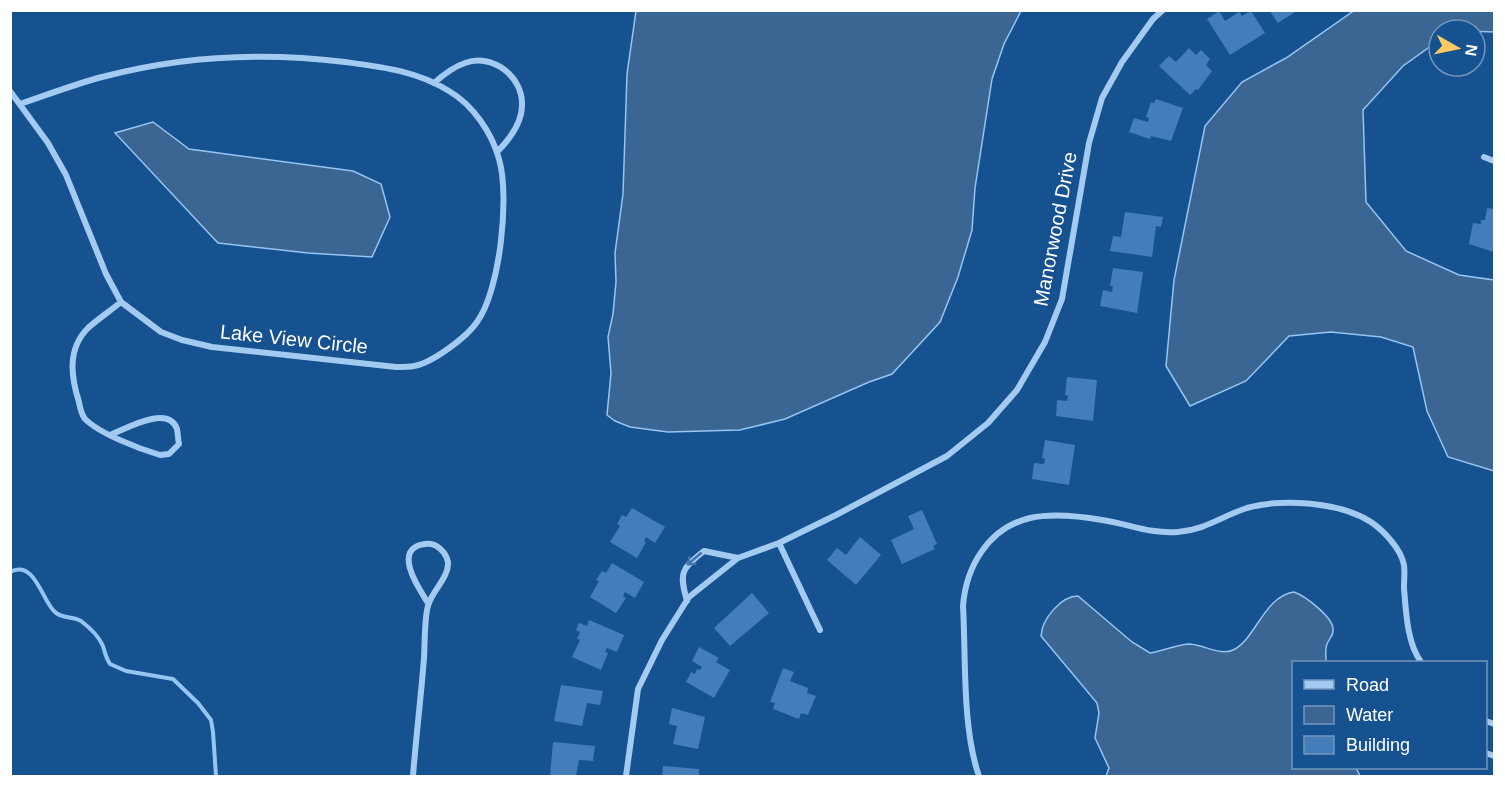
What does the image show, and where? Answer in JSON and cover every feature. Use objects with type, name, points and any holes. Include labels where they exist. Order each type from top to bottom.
[{"type":"street","name":"Manorwood Drive","points":[[626,777],[638,689],[662,640],[687,601],[738,558],[779,543],[947,456],[988,423],[1017,390],[1045,342],[1062,299],[1089,143],[1102,98],[1122,62],[1153,19],[1163,10]]},
{"type":"street","name":"Lake View Circle","points":[[10,91],[48,143],[66,175],[106,274],[121,302],[161,332],[212,347],[396,367],[416,366],[442,353],[477,323],[491,296],[499,251],[504,181],[497,153],[490,135],[473,112],[451,92],[419,76],[382,67],[337,61],[292,57],[220,58],[159,65],[102,77],[20,104]]},
{"type":"street","points":[[434,83],[450,70],[466,62],[483,61],[503,67],[517,82],[522,105],[517,123],[511,139],[497,153]]},
{"type":"street","points":[[1484,157],[1494,161]]},
{"type":"street","points":[[110,435],[155,418],[169,420],[176,427],[179,444],[169,454],[160,455],[110,435],[84,418],[72,382],[71,366],[74,351],[87,329],[121,302]]},
{"type":"street","points":[[979,777],[969,727],[963,606],[965,589],[975,561],[987,544],[1004,530],[1030,518],[1047,515],[1072,516],[1104,520],[1142,531],[1161,533],[1202,528],[1248,508],[1268,504],[1298,503],[1339,509],[1357,515],[1380,529],[1394,546],[1404,564],[1410,637],[1418,661]]},
{"type":"street","points":[[412,777],[428,603],[445,576],[448,564],[446,555],[436,545],[425,543],[414,549],[409,556],[408,565],[428,603]]},
{"type":"street","points":[[779,543],[820,630]]},
{"type":"street","points":[[687,601],[682,582],[686,565],[704,551],[738,558]]},
{"type":"water","points":[[1355,10],[1494,11],[1494,32],[1487,32],[1487,18],[1427,18],[1427,49],[1403,66],[1363,110],[1366,202],[1406,251],[1459,275],[1494,280],[1494,471],[1448,457],[1427,411],[1413,347],[1381,337],[1331,332],[1289,336],[1246,381],[1190,406],[1166,366],[1174,280],[1205,126],[1242,82],[1286,58]]},
{"type":"water","points":[[636,11],[1021,11],[1004,44],[992,79],[975,188],[972,230],[958,277],[940,322],[892,374],[785,419],[740,430],[668,432],[630,427],[607,415],[611,373],[608,337],[613,314],[616,282],[615,253],[623,194],[627,74]]},
{"type":"water","points":[[153,122],[189,149],[353,171],[381,184],[390,217],[372,257],[308,253],[218,243],[115,133]]},
{"type":"water","points":[[1294,592],[1312,603],[1329,620],[1333,631],[1326,646],[1326,661],[1292,661],[1292,769],[1356,769],[1360,776],[1106,776],[1109,768],[1095,738],[1099,713],[1097,703],[1041,636],[1045,623],[1059,604],[1078,596],[1132,642],[1150,653],[1190,644],[1225,652],[1235,649],[1242,643],[1268,609],[1284,595]]},
{"type":"building","points":[[1269,10],[1298,10],[1278,23]]},
{"type":"building","points":[[1219,11],[1225,21],[1239,12],[1242,16],[1251,11],[1265,33],[1230,55],[1207,19]]},
{"type":"building","points":[[1189,48],[1196,55],[1201,50],[1210,59],[1206,65],[1212,71],[1198,90],[1196,89],[1190,95],[1159,66],[1169,56],[1176,62]]},
{"type":"building","points":[[1156,99],[1183,108],[1171,141],[1151,136],[1150,139],[1129,132],[1134,118],[1148,122],[1149,118],[1146,117],[1151,102],[1154,103]]},
{"type":"building","points":[[1487,208],[1494,209],[1494,252],[1469,244],[1473,223],[1481,224],[1481,220],[1485,220]]},
{"type":"building","points":[[1125,212],[1163,217],[1161,227],[1156,226],[1152,257],[1110,251],[1113,236],[1121,237]]},
{"type":"building","points":[[1113,268],[1143,272],[1137,313],[1100,306],[1103,290],[1112,292],[1113,286],[1110,286]]},
{"type":"building","points":[[1067,377],[1097,380],[1093,421],[1056,416],[1057,400],[1067,401],[1068,396],[1065,395]]},
{"type":"building","points":[[1045,440],[1075,445],[1069,485],[1032,479],[1034,463],[1044,464],[1045,459],[1042,458]]},
{"type":"building","points":[[632,508],[665,527],[655,543],[646,537],[644,541],[646,542],[637,558],[610,542],[620,526],[617,524],[622,515],[626,517]]},
{"type":"building","points":[[922,510],[937,544],[933,546],[935,549],[902,564],[891,540],[914,529],[908,516]]},
{"type":"building","points":[[860,537],[881,555],[856,585],[827,560],[837,548],[846,555]]},
{"type":"building","points":[[612,563],[644,582],[635,598],[625,592],[623,596],[626,598],[616,613],[590,597],[599,581],[596,580],[602,571],[606,573]]},
{"type":"building","points":[[752,593],[769,613],[730,646],[714,628]]},
{"type":"building","points":[[589,620],[624,635],[617,652],[607,648],[605,652],[608,653],[601,670],[572,657],[580,640],[577,639],[580,632],[576,630],[579,623],[587,626]]},
{"type":"building","points":[[699,647],[719,658],[716,662],[730,670],[714,698],[686,682],[691,672],[695,674],[697,669],[700,670],[702,667],[692,661]]},
{"type":"building","points":[[783,668],[794,672],[790,681],[808,688],[807,693],[816,696],[808,715],[801,713],[799,719],[773,709],[775,703],[770,702]]},
{"type":"building","points":[[561,685],[603,691],[600,705],[587,703],[582,726],[554,721]]},
{"type":"building","points":[[672,708],[705,717],[698,749],[673,744],[677,726],[669,724]]},
{"type":"building","points":[[553,742],[595,746],[593,761],[579,760],[576,776],[550,776]]},
{"type":"building","points":[[663,766],[699,769],[699,776],[662,776]]},
{"type":"waterway","points":[[10,572],[26,571],[37,583],[55,612],[61,616],[78,619],[87,626],[103,646],[110,664],[126,671],[173,679],[198,703],[211,720],[216,776]]}]
